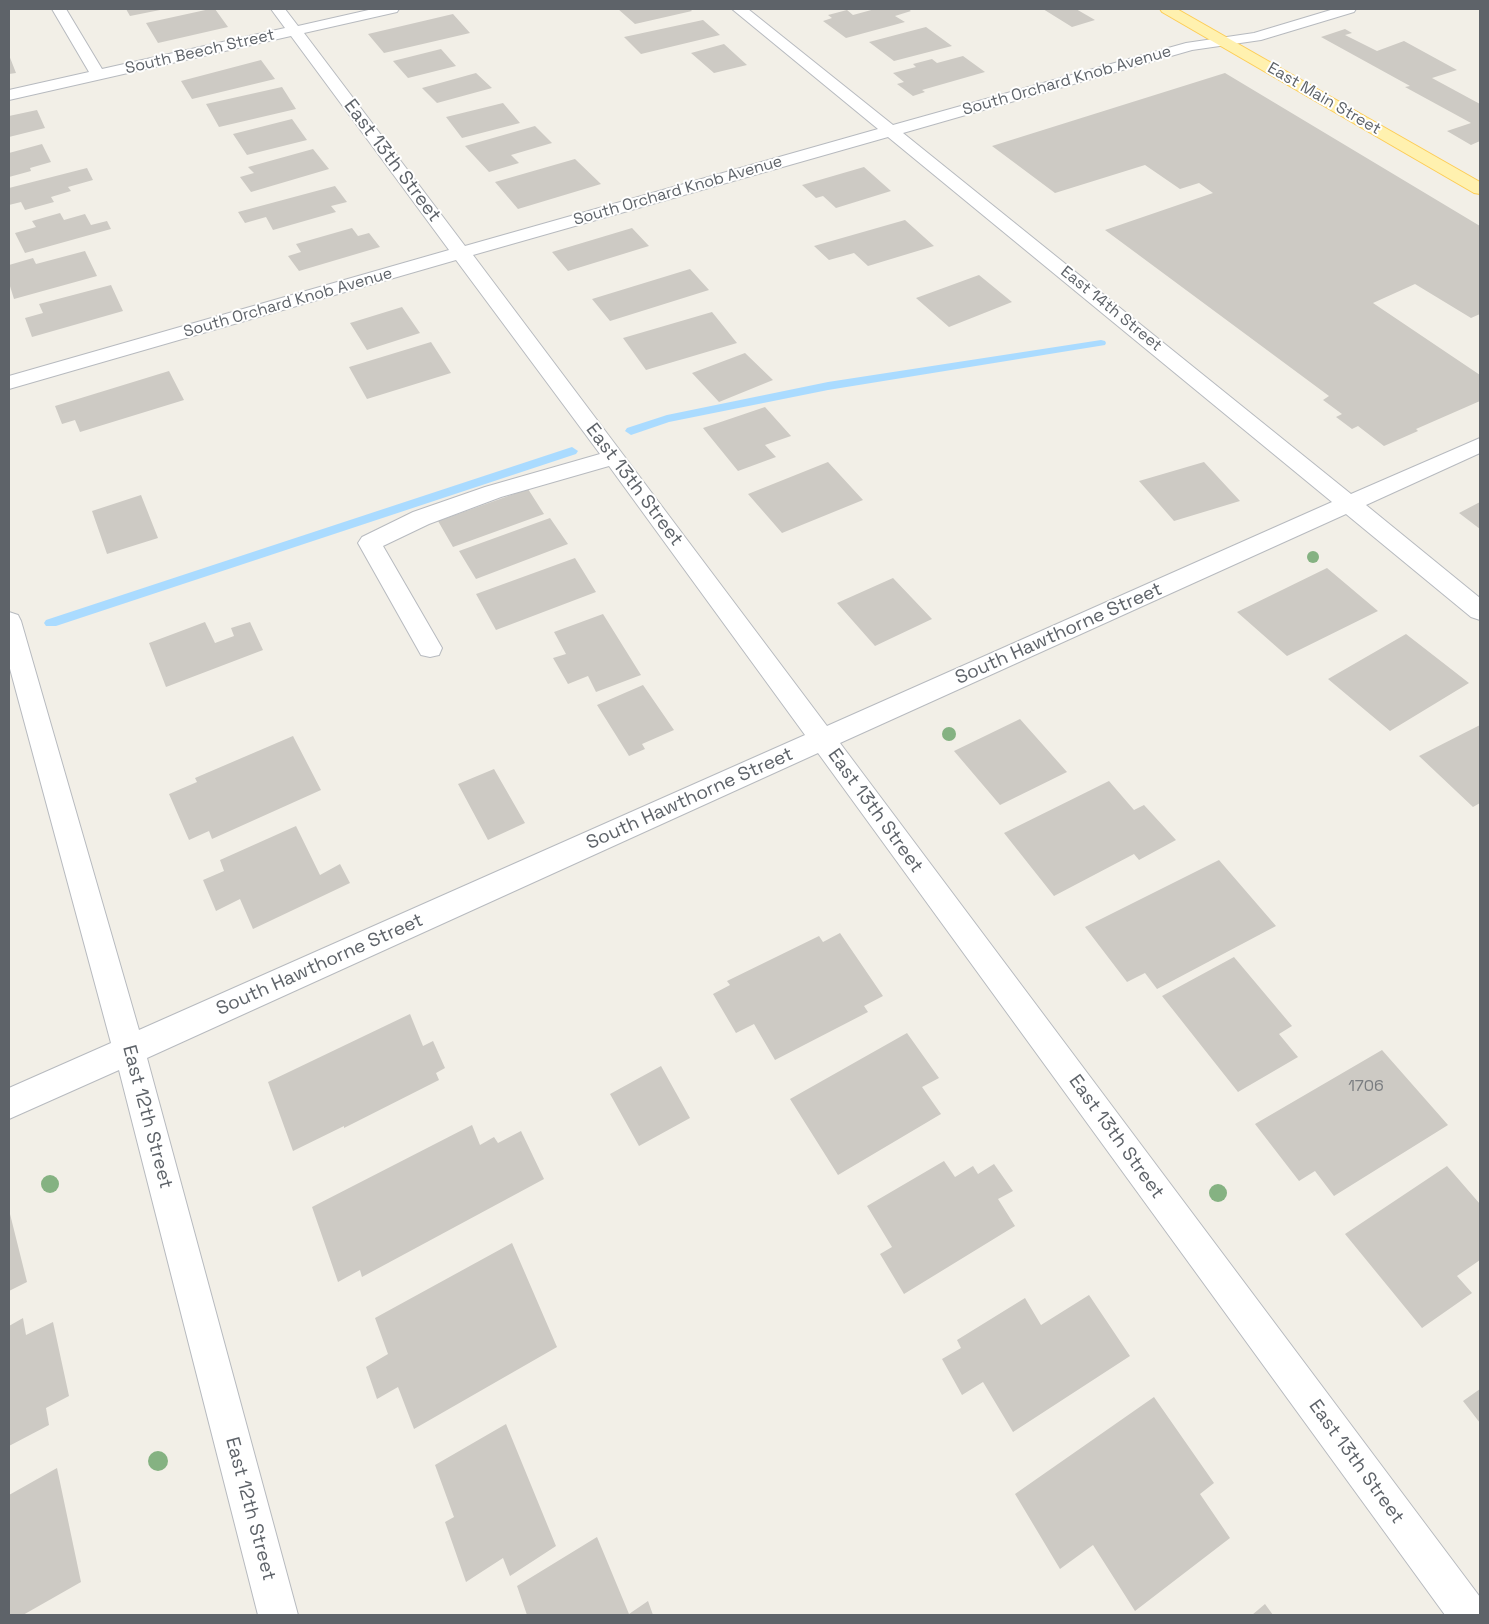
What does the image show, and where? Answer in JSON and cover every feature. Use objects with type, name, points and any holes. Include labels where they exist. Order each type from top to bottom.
[{"type":"main road","name":"East Main Street","points":[[1167,9],[1480,189]]},
{"type":"street","points":[[59,9],[98,75]]},
{"type":"street","name":"East 13th Street","points":[[278,9],[614,457],[1470,1615]]},
{"type":"street","name":"South Beech Street","points":[[9,95],[392,9]]},
{"type":"street","name":"East 14th Street","points":[[739,9],[1028,241],[1480,611]]},
{"type":"street","name":"South Orchard Knob Avenue","points":[[9,383],[1191,46],[1256,36],[1348,9]]},
{"type":"street","name":"South Hawthorne Street","points":[[9,1104],[1480,445]]},
{"type":"street","points":[[430,648],[370,543],[421,518],[493,492],[614,457]]},
{"type":"street","name":"East 12th Street","points":[[9,620],[129,1050],[278,1615]]},
{"type":"building","points":[[126,9],[160,9],[160,10],[130,16]]},
{"type":"building","points":[[215,9],[228,27],[158,43],[146,23]]},
{"type":"building","points":[[618,9],[690,9],[692,11],[635,24]]},
{"type":"building","points":[[875,9],[908,9],[911,11],[895,16],[905,22],[846,38],[823,21],[832,18],[828,15],[847,10],[853,15]]},
{"type":"building","points":[[1043,9],[1076,9],[1095,20],[1072,27]]},
{"type":"building","points":[[453,14],[470,33],[384,53],[368,34]]},
{"type":"building","points":[[703,20],[720,35],[641,54],[624,37]]},
{"type":"building","points":[[926,27],[952,46],[894,61],[869,42]]},
{"type":"building","points":[[1345,29],[1352,33],[1345,35],[1377,51],[1404,41],[1457,70],[1432,78],[1480,104],[1480,141],[1471,145],[1447,131],[1471,123],[1405,87],[1410,86],[1321,37]]},
{"type":"building","points":[[724,44],[747,65],[714,73],[691,53]]},
{"type":"building","points":[[441,49],[456,66],[408,78],[393,61]]},
{"type":"building","points":[[9,55],[16,73],[9,74]]},
{"type":"building","points":[[963,56],[985,72],[922,90],[925,92],[913,96],[897,84],[904,82],[893,73],[916,67],[913,64],[932,59],[937,63]]},
{"type":"building","points":[[261,60],[275,79],[192,99],[181,81]]},
{"type":"building","points":[[476,73],[492,88],[437,103],[422,88]]},
{"type":"building","points":[[1225,73],[1480,226],[1480,314],[1471,318],[1415,284],[1373,303],[1480,375],[1480,401],[1416,429],[1418,431],[1384,446],[1358,426],[1352,429],[1336,417],[1342,414],[1323,400],[1329,396],[1105,230],[1213,193],[1199,183],[1180,189],[1145,165],[1055,193],[992,146]]},
{"type":"building","points":[[282,87],[296,109],[219,127],[206,104]]},
{"type":"building","points":[[503,103],[520,123],[462,138],[446,117]]},
{"type":"building","points":[[37,110],[45,128],[9,137],[9,116]]},
{"type":"building","points":[[292,119],[307,140],[247,155],[233,134]]},
{"type":"building","points":[[535,126],[552,143],[511,155],[519,163],[489,172],[465,146]]},
{"type":"building","points":[[42,144],[51,162],[30,168],[31,171],[9,177],[9,153]]},
{"type":"building","points":[[313,149],[329,169],[251,192],[240,177],[254,173],[248,167]]},
{"type":"building","points":[[575,159],[601,184],[518,209],[495,182]]},
{"type":"building","points":[[864,167],[891,191],[836,208],[823,196],[816,198],[802,185]]},
{"type":"building","points":[[87,168],[93,180],[68,187],[71,191],[51,197],[54,202],[25,210],[21,202],[9,205],[9,188]]},
{"type":"building","points":[[335,186],[347,202],[331,206],[336,212],[273,230],[266,217],[245,223],[238,212]]},
{"type":"building","points":[[60,213],[64,220],[85,214],[91,225],[107,221],[111,229],[25,253],[15,233],[36,227],[32,221]]},
{"type":"building","points":[[905,220],[934,246],[868,266],[854,253],[829,260],[814,246]]},
{"type":"building","points":[[352,228],[358,236],[369,233],[380,247],[299,271],[288,256],[301,252],[296,244]]},
{"type":"building","points":[[632,228],[649,246],[568,271],[552,252]]},
{"type":"building","points":[[85,251],[97,276],[14,299],[9,283],[9,265],[33,258],[36,264]]},
{"type":"building","points":[[690,269],[709,290],[610,321],[592,299]]},
{"type":"building","points":[[979,275],[1012,302],[949,327],[916,298]]},
{"type":"building","points":[[111,285],[123,311],[32,337],[25,318],[43,313],[39,304]]},
{"type":"building","points":[[402,307],[420,333],[367,350],[350,323]]},
{"type":"building","points":[[712,312],[737,343],[646,370],[623,338]]},
{"type":"building","points":[[431,342],[451,373],[367,399],[349,367]]},
{"type":"building","points":[[745,353],[773,380],[719,402],[692,373]]},
{"type":"building","points":[[169,371],[184,400],[80,432],[75,420],[62,424],[55,406]]},
{"type":"building","points":[[765,407],[791,436],[765,445],[776,457],[738,471],[703,428]]},
{"type":"building","points":[[828,462],[863,500],[782,533],[748,494]]},
{"type":"building","points":[[1204,462],[1240,501],[1174,521],[1139,481]]},
{"type":"building","points":[[528,489],[544,514],[453,547],[438,521]]},
{"type":"building","points":[[141,495],[158,538],[107,554],[92,511]]},
{"type":"building","points":[[1480,502],[1480,529],[1459,513]]},
{"type":"building","points":[[550,518],[568,544],[476,579],[459,551]]},
{"type":"building","points":[[575,558],[596,592],[496,630],[476,594]]},
{"type":"building","points":[[1327,568],[1378,611],[1287,656],[1237,612]]},
{"type":"building","points":[[893,578],[932,619],[875,646],[837,603]]},
{"type":"building","points":[[603,614],[641,675],[596,692],[588,676],[568,684],[553,658],[566,654],[554,632]]},
{"type":"building","points":[[205,622],[215,643],[234,636],[231,628],[250,622],[263,650],[166,687],[149,643]]},
{"type":"building","points":[[1406,634],[1469,683],[1390,731],[1328,679]]},
{"type":"building","points":[[643,685],[674,730],[642,744],[645,749],[629,756],[597,705]]},
{"type":"building","points":[[1020,719],[1067,772],[1000,805],[954,751]]},
{"type":"building","points":[[1480,725],[1480,803],[1473,807],[1419,756]]},
{"type":"building","points":[[293,736],[321,790],[212,839],[209,831],[189,840],[169,794],[197,782],[195,778]]},
{"type":"building","points":[[494,769],[525,823],[488,840],[458,784]]},
{"type":"building","points":[[1109,781],[1134,810],[1144,805],[1176,840],[1139,860],[1134,854],[1054,896],[1004,833]]},
{"type":"building","points":[[296,826],[320,875],[340,864],[350,883],[253,929],[240,899],[216,911],[203,880],[224,871],[220,860]]},
{"type":"building","points":[[1219,860],[1276,926],[1157,989],[1145,973],[1127,982],[1085,927]]},
{"type":"building","points":[[840,933],[883,996],[864,1006],[868,1012],[775,1060],[754,1024],[736,1033],[713,994],[730,985],[727,981],[819,936],[823,942]]},
{"type":"building","points":[[1234,957],[1292,1026],[1279,1034],[1298,1057],[1238,1092],[1162,996]]},
{"type":"building","points":[[410,1014],[423,1046],[433,1041],[445,1068],[436,1073],[439,1080],[344,1128],[344,1126],[293,1151],[268,1082]]},
{"type":"building","points":[[907,1033],[939,1078],[922,1087],[941,1114],[838,1175],[790,1099]]},
{"type":"building","points":[[1382,1050],[1448,1125],[1334,1196],[1315,1171],[1299,1181],[1255,1124]]},
{"type":"building","points":[[661,1066],[690,1118],[639,1146],[610,1094]]},
{"type":"building","points":[[472,1125],[480,1145],[494,1137],[498,1143],[521,1131],[544,1179],[362,1277],[360,1270],[338,1282],[312,1207]]},
{"type":"building","points":[[944,1161],[955,1177],[973,1166],[978,1174],[994,1164],[1013,1191],[998,1199],[1015,1226],[904,1294],[880,1254],[892,1247],[867,1206]]},
{"type":"building","points":[[1447,1166],[1480,1204],[1480,1260],[1457,1276],[1472,1293],[1422,1328],[1345,1234]]},
{"type":"building","points":[[9,1210],[27,1282],[9,1291]]},
{"type":"building","points":[[512,1243],[557,1347],[414,1429],[398,1387],[377,1399],[366,1367],[388,1354],[375,1318]]},
{"type":"building","points":[[1089,1295],[1130,1356],[1013,1432],[983,1382],[962,1395],[942,1359],[961,1348],[957,1340],[1025,1298],[1041,1325]]},
{"type":"building","points":[[23,1318],[26,1335],[53,1322],[69,1396],[46,1408],[49,1425],[9,1446],[9,1326]]},
{"type":"building","points":[[1480,1389],[1480,1423],[1463,1401]]},
{"type":"building","points":[[1154,1397],[1214,1483],[1200,1494],[1230,1538],[1135,1611],[1093,1545],[1060,1569],[1015,1494]]},
{"type":"building","points":[[506,1424],[556,1546],[510,1576],[503,1558],[466,1582],[445,1522],[454,1517],[435,1465]]},
{"type":"building","points":[[57,1468],[81,1582],[23,1615],[9,1615],[9,1495]]},
{"type":"building","points":[[597,1537],[629,1614],[648,1601],[653,1615],[527,1615],[517,1586]]},
{"type":"building","points":[[1265,1604],[1273,1615],[1252,1615]]},
{"type":"waterway","points":[[631,431],[667,419],[828,386],[1101,343]]},
{"type":"waterway","points":[[51,623],[572,451]]}]
